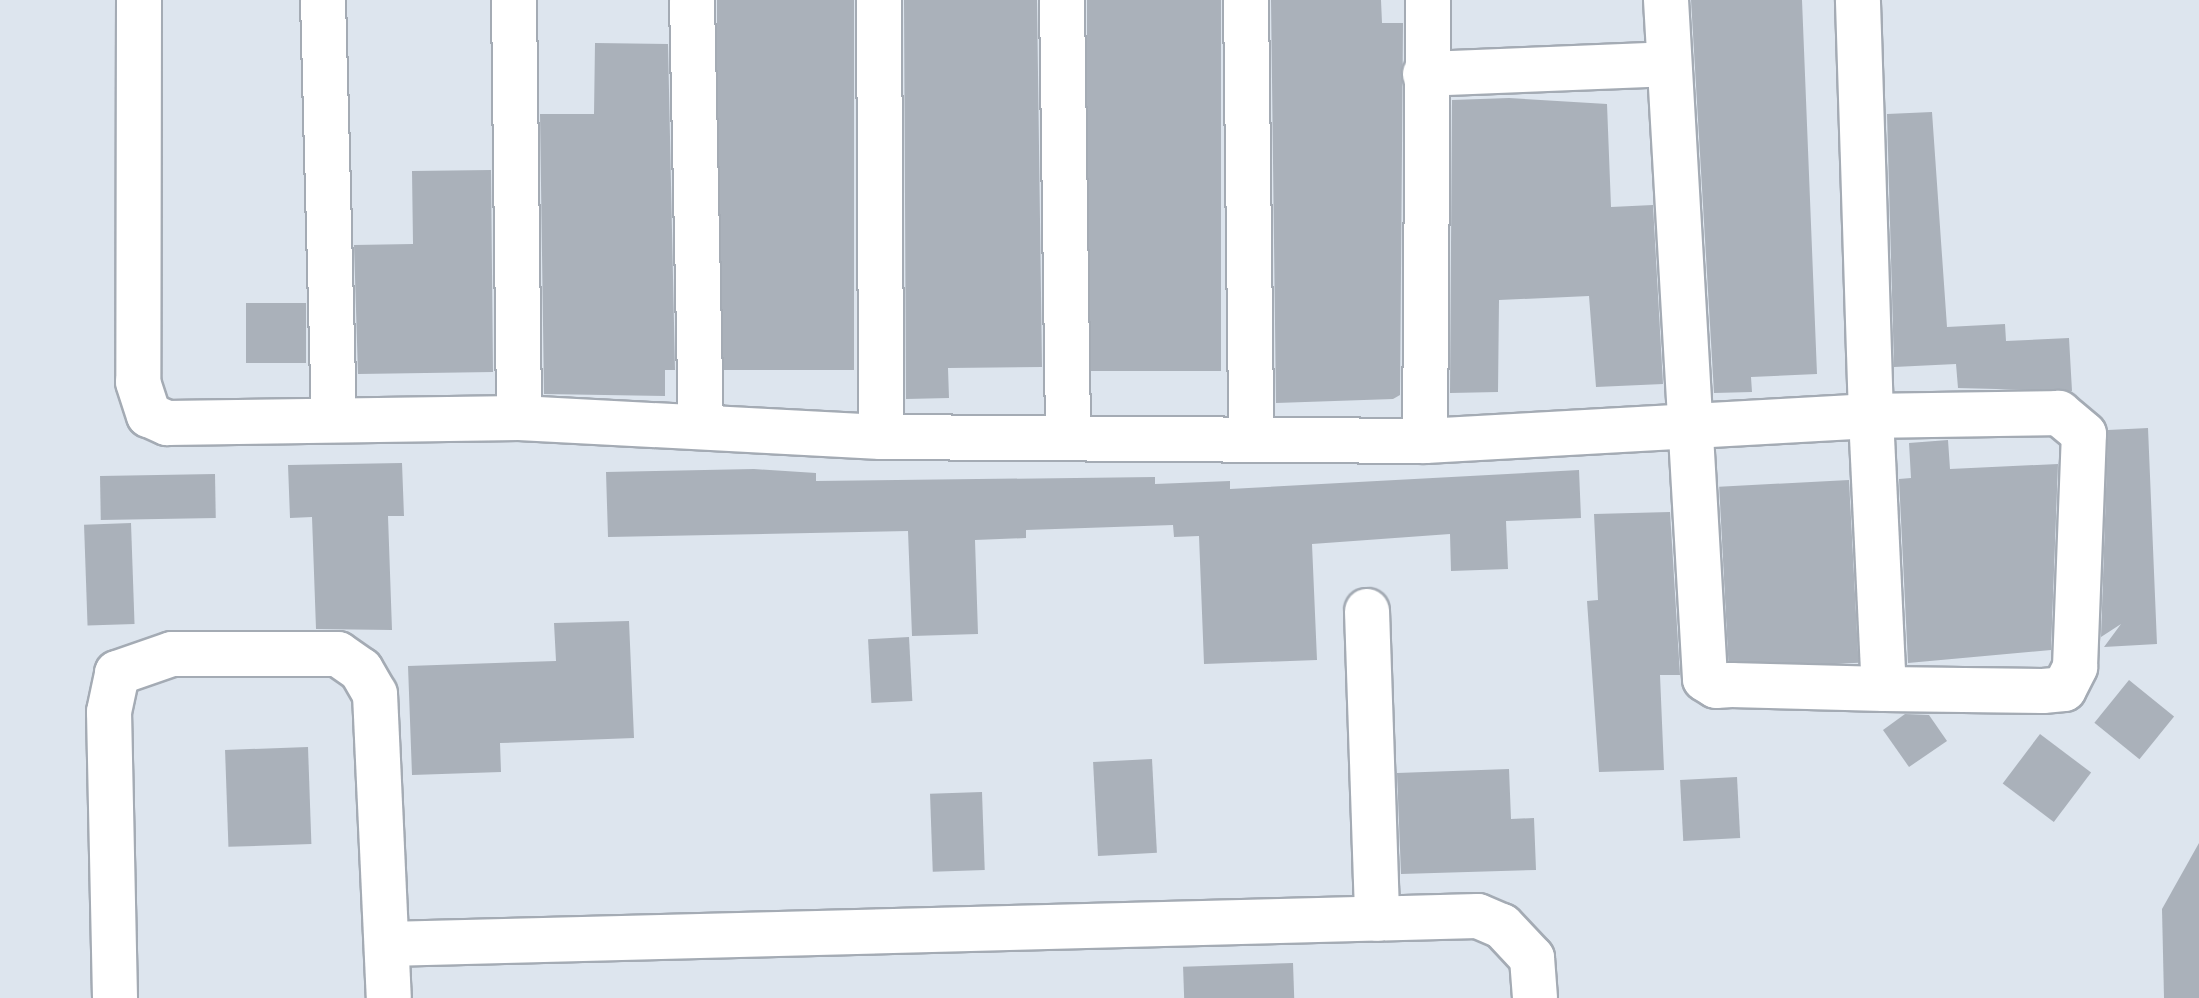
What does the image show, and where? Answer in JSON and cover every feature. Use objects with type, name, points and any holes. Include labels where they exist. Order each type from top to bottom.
[{"type":"street","points":[[139,0],[138,382],[149,415],[193,427],[334,416],[519,418],[701,423],[881,437],[1251,437],[1425,441],[1689,423],[2059,413],[2084,434],[2075,667],[2064,689],[1716,686],[1705,679],[1689,423],[1666,0]]},
{"type":"street","points":[[323,0],[334,416]]},
{"type":"street","points":[[514,0],[519,418]]},
{"type":"street","points":[[692,0],[701,423]]},
{"type":"street","points":[[879,0],[881,437]]},
{"type":"street","points":[[1062,0],[1068,436]]},
{"type":"street","points":[[1246,0],[1251,437]]},
{"type":"street","points":[[1425,441],[1425,74],[1428,0]]},
{"type":"street","points":[[1858,0],[1871,416],[1884,689]]},
{"type":"street","points":[[1425,74],[1669,64]]},
{"type":"street","points":[[1367,611],[1377,919]]},
{"type":"street","points":[[115,998],[109,712],[117,673],[142,659],[338,654],[361,670],[378,721],[389,998]]},
{"type":"street","points":[[387,944],[1478,916],[1502,926],[1532,958],[1535,998]]},
{"type":"building","points":[[717,0],[854,0],[854,370],[717,370]]},
{"type":"building","points":[[904,0],[1037,0],[1042,367],[948,368],[949,398],[906,399]]},
{"type":"building","points":[[1087,0],[1221,0],[1221,371],[1087,371]]},
{"type":"building","points":[[1271,0],[1381,0],[1382,23],[1403,23],[1400,395],[1393,399],[1276,403]]},
{"type":"building","points":[[1691,0],[1802,0],[1817,374],[1751,377],[1752,392],[1714,393]]},
{"type":"building","points":[[595,43],[668,44],[675,370],[665,370],[665,396],[544,394],[540,114],[594,114]]},
{"type":"building","points":[[1509,98],[1607,104],[1611,207],[1653,205],[1663,384],[1596,387],[1589,296],[1499,300],[1498,392],[1450,393],[1452,100]]},
{"type":"building","points":[[1932,112],[1947,327],[2005,324],[2006,341],[2069,338],[2072,391],[1958,388],[1956,364],[1894,367],[1887,114]]},
{"type":"building","points":[[491,170],[493,372],[358,374],[354,245],[413,244],[412,171]]},
{"type":"building","points":[[246,303],[306,303],[306,363],[246,363]]},
{"type":"building","points":[[2148,428],[2157,644],[2104,647],[2121,624],[2101,637],[2108,430]]},
{"type":"building","points":[[1948,440],[1950,469],[2058,464],[2051,650],[1908,663],[1899,479],[1911,478],[1909,443]]},
{"type":"building","points":[[402,463],[404,516],[388,516],[392,630],[316,629],[312,517],[290,518],[288,465]]},
{"type":"building","points":[[754,469],[816,473],[816,481],[1155,477],[1155,484],[1230,481],[1230,489],[1579,470],[1581,518],[1506,521],[1508,569],[1451,571],[1450,534],[1312,544],[1317,660],[1204,664],[1199,536],[1174,537],[1173,525],[1026,530],[1026,538],[975,540],[978,634],[912,636],[908,531],[608,537],[606,472]]},
{"type":"building","points":[[215,474],[216,518],[101,520],[100,476]]},
{"type":"building","points":[[1849,480],[1859,663],[1729,670],[1719,487]]},
{"type":"building","points":[[1670,512],[1680,675],[1660,675],[1664,770],[1599,772],[1587,601],[1598,600],[1594,514]]},
{"type":"building","points":[[131,523],[135,624],[88,626],[84,525]]},
{"type":"building","points":[[629,621],[634,738],[500,743],[501,772],[412,775],[408,666],[556,661],[554,623]]},
{"type":"building","points":[[909,637],[912,701],[871,703],[868,639]]},
{"type":"building","points":[[2129,680],[2174,717],[2139,759],[2094,723]]},
{"type":"building","points":[[1905,714],[1929,715],[1947,741],[1909,767],[1883,730]]},
{"type":"building","points":[[2040,734],[2091,773],[2054,822],[2003,784]]},
{"type":"building","points":[[308,747],[311,844],[228,847],[225,750]]},
{"type":"building","points":[[1152,759],[1157,853],[1098,856],[1093,762]]},
{"type":"building","points":[[1509,769],[1511,819],[1534,818],[1536,870],[1401,874],[1397,773]]},
{"type":"building","points":[[1737,777],[1740,838],[1683,841],[1680,780]]},
{"type":"building","points":[[982,792],[985,870],[933,872],[930,794]]},
{"type":"building","points":[[2199,843],[2199,998],[2164,998],[2162,909]]},
{"type":"building","points":[[1293,963],[1294,998],[1184,998],[1183,967]]}]
